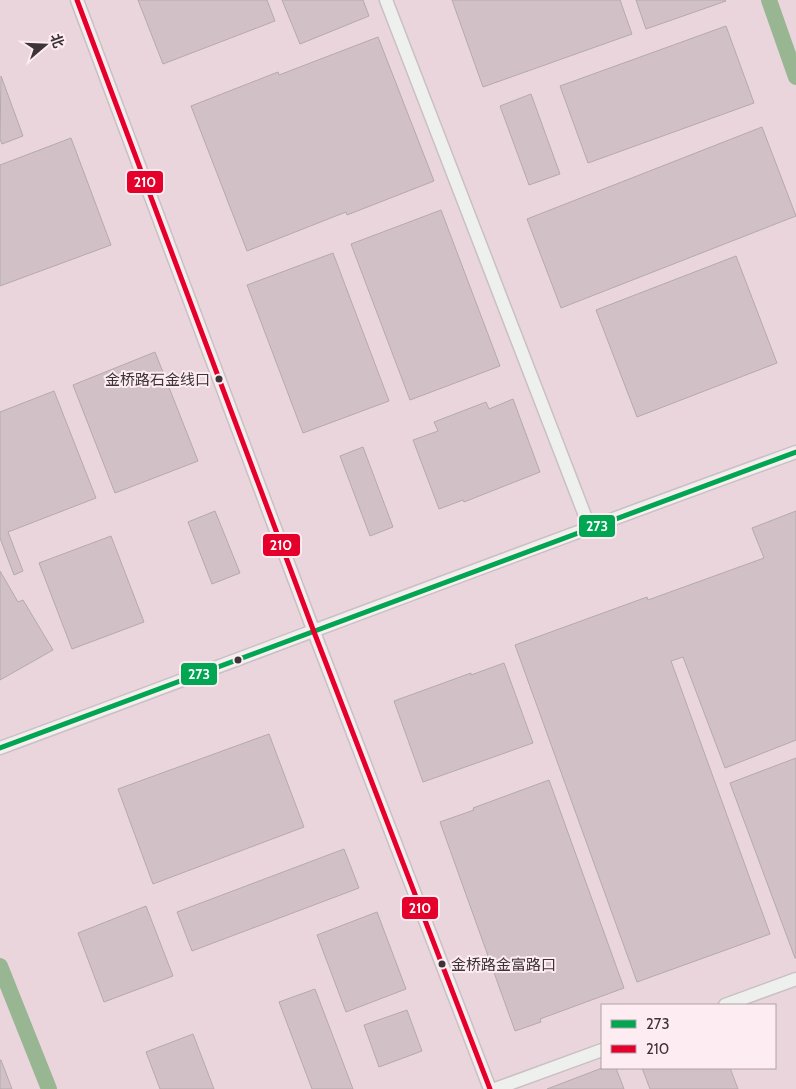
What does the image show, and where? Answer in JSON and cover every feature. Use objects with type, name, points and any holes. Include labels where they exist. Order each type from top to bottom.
[{"type":"street","points":[[77,0],[314,632],[490,1089]]},
{"type":"street","points":[[386,0],[589,526]]},
{"type":"street","points":[[0,748],[314,632],[589,526],[796,452]]},
{"type":"street","points":[[728,1004],[796,979]]},
{"type":"street","points":[[494,1089],[601,1050]]},
{"type":"shaded area","points":[[0,0],[796,0],[796,1089],[0,1089]]},
{"type":"building","points":[[138,0],[267,0],[275,21],[163,64]]},
{"type":"building","points":[[282,0],[363,0],[369,16],[300,44]]},
{"type":"building","points":[[452,0],[620,0],[632,34],[483,87]]},
{"type":"building","points":[[636,0],[725,0],[726,1],[646,29]]},
{"type":"building","points":[[726,26],[754,103],[588,163],[560,86]]},
{"type":"building","points":[[378,37],[434,181],[347,215],[346,212],[247,251],[191,106],[278,72],[279,75]]},
{"type":"building","points":[[1,76],[23,136],[2,144],[0,139]]},
{"type":"building","points":[[531,94],[560,174],[529,185],[500,106]]},
{"type":"building","points":[[762,127],[796,216],[561,308],[527,219]]},
{"type":"building","points":[[71,138],[111,245],[0,286],[0,165]]},
{"type":"building","points":[[441,210],[500,366],[410,400],[351,244]]},
{"type":"building","points":[[333,253],[389,401],[303,433],[247,285]]},
{"type":"building","points":[[736,256],[777,363],[637,417],[596,310]]},
{"type":"building","points":[[155,352],[198,461],[115,493],[73,385]]},
{"type":"building","points":[[54,391],[96,498],[8,532],[23,571],[14,575],[0,538],[0,412]]},
{"type":"building","points":[[513,399],[540,472],[464,502],[463,500],[439,509],[413,440],[438,431],[434,422],[486,402],[489,409]]},
{"type":"building","points":[[363,447],[393,527],[370,536],[340,456]]},
{"type":"building","points":[[215,511],[240,573],[212,584],[188,522]]},
{"type":"building","points":[[796,511],[796,740],[725,768],[683,657],[671,661],[770,934],[637,982],[515,645],[647,597],[648,600],[764,558],[752,528]]},
{"type":"building","points":[[111,536],[144,622],[72,649],[39,563]]},
{"type":"building","points":[[0,571],[18,602],[23,600],[53,650],[0,680]]},
{"type":"building","points":[[504,663],[533,743],[423,782],[394,701]]},
{"type":"building","points":[[269,734],[304,827],[153,884],[118,789]]},
{"type":"building","points":[[796,758],[796,958],[795,958],[730,783]]},
{"type":"building","points":[[549,780],[624,988],[540,1019],[541,1022],[515,1031],[440,822]]},
{"type":"building","points":[[344,849],[359,888],[192,951],[177,912]]},
{"type":"building","points":[[146,906],[173,976],[104,1002],[78,933]]},
{"type":"building","points":[[377,912],[406,989],[346,1012],[317,935]]},
{"type":"building","points":[[315,989],[353,1089],[312,1089],[279,1002]]},
{"type":"building","points":[[407,1010],[422,1051],[379,1067],[364,1025]]},
{"type":"building","points":[[193,1034],[214,1089],[160,1089],[146,1052]]},
{"type":"building","points":[[1,1060],[12,1089],[0,1089]]},
{"type":"building","points":[[601,1068],[616,1069],[624,1089],[547,1089]]},
{"type":"building","points":[[642,1069],[730,1069],[738,1089],[650,1089]]},
{"type":"waterway","points":[[769,0],[796,77]]},
{"type":"waterway","points":[[0,966],[49,1089]]},
{"type":"transit line","name":"210","points":[[77,0],[314,632],[490,1089]]},
{"type":"transit line","name":"273","points":[[0,748],[796,452]]},
{"type":"place","name":"金桥路石金线口","points":[[219,379]]},
{"type":"place","name":"金桥路金富路口","points":[[442,964]]}]
